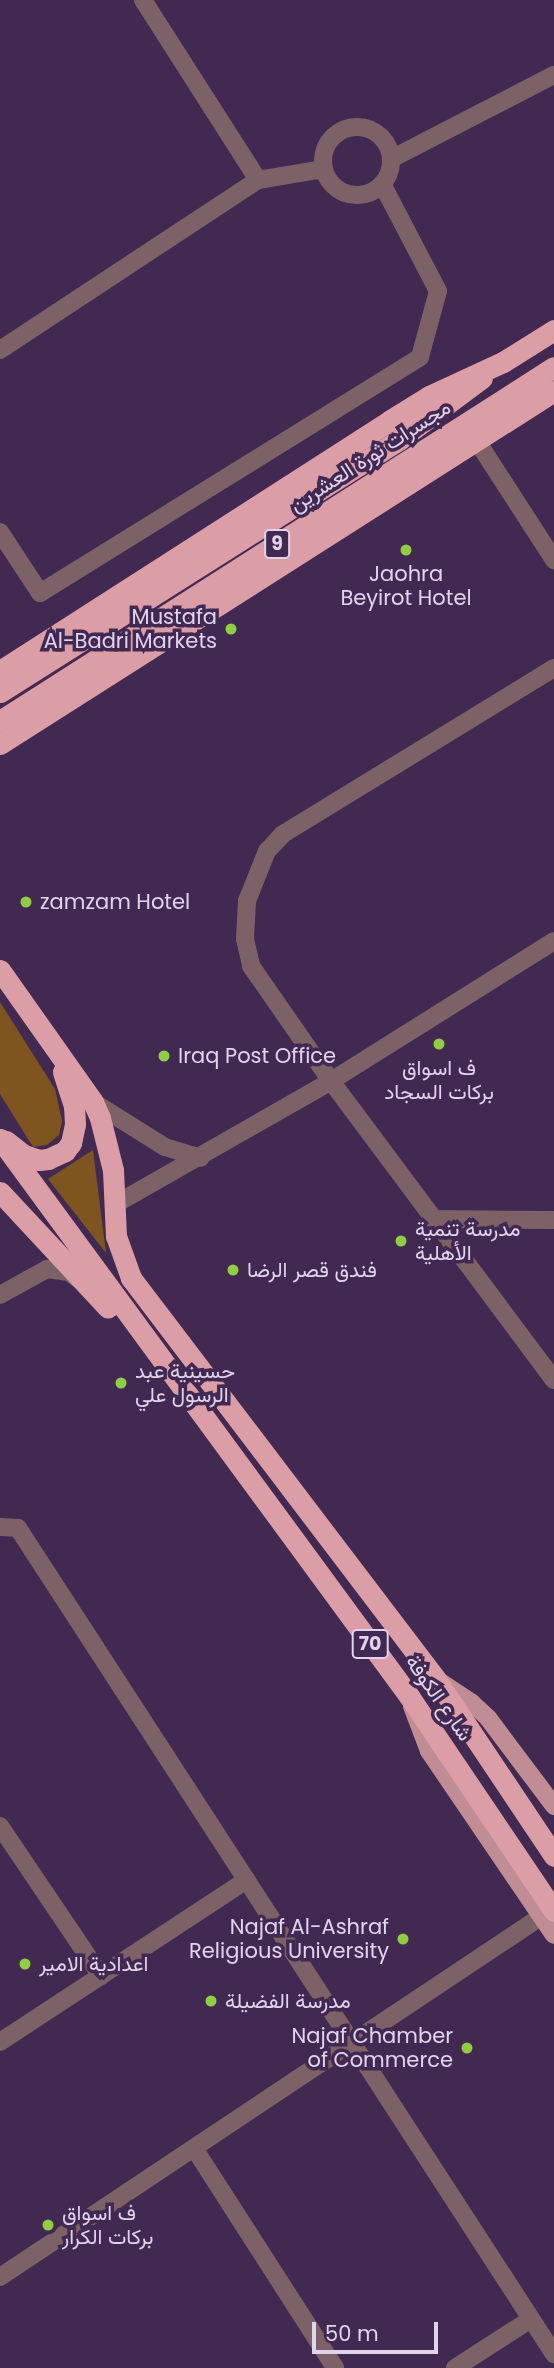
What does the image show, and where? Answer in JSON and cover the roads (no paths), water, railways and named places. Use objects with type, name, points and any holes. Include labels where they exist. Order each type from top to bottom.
[{"type":"highway","name":"9","points":[[503,362],[554,330]]},
{"type":"highway","name":"مجسرات ثورة العشرين","points":[[0,692],[400,439],[460,397],[503,362]]},
{"type":"highway","points":[[0,671],[419,402],[503,362]]},
{"type":"highway","name":"مجسرات ثورة العشرين","points":[[0,722],[554,367]]},
{"type":"highway","points":[[0,744],[554,391]]},
{"type":"highway","points":[[43,643],[37,650],[31,667],[36,685],[43,692],[59,699],[77,695]]},
{"type":"highway","name":"70","points":[[0,970],[45,1038],[93,1102],[110,1152],[114,1205]]},
{"type":"highway","points":[[0,1137],[18,1151],[38,1160],[57,1156],[71,1143],[75,1124],[74,1106],[61,1066],[45,1038]]},
{"type":"highway","name":"70","points":[[0,1137],[173,1378]]},
{"type":"highway","points":[[0,1192],[173,1378]]},
{"type":"highway","name":"شارع الكوفة","points":[[114,1205],[119,1250],[131,1278],[435,1678],[554,1856]]},
{"type":"highway","name":"شارع الكوفة","points":[[173,1378],[409,1696],[548,1913]]},
{"type":"main road","points":[[435,1678],[463,1696],[488,1718],[554,1806]]},
{"type":"main road","points":[[548,1913],[554,1935]]},
{"type":"street","points":[[143,0],[258,180]]},
{"type":"street","points":[[391,159],[554,75]]},
{"type":"street","points":[[352,127],[374,131],[383,138],[391,159],[382,184],[364,194],[344,192],[335,186],[324,169],[326,146],[342,130],[352,127]]},
{"type":"street","points":[[0,350],[258,180],[324,169]]},
{"type":"street","points":[[0,532],[40,593],[420,357],[438,292],[382,184]]},
{"type":"street","points":[[477,441],[554,560]]},
{"type":"street","points":[[554,668],[282,835],[267,851],[247,901],[245,939],[251,966],[331,1081],[554,1380]]},
{"type":"street","points":[[114,1205],[331,1081],[554,941]]},
{"type":"street","points":[[93,1102],[164,1147],[200,1158]]},
{"type":"street","points":[[432,1219],[553,1219]]},
{"type":"street","points":[[0,1295],[47,1269],[69,1272],[83,1282]]},
{"type":"street","points":[[0,1527],[18,1528],[554,2354]]},
{"type":"street","points":[[0,1826],[101,1976]]},
{"type":"street","points":[[0,2042],[247,1880]]},
{"type":"street","points":[[0,2277],[548,1913]]},
{"type":"street","points":[[194,2148],[335,2368]]},
{"type":"street","points":[[455,2368],[531,2319]]},
{"type":"place","name":"Jaohra Beyirot Hotel","points":[[406,550]]},
{"type":"place","name":"Mustafa Al-Badri Markets","points":[[231,629]]},
{"type":"place","name":"zamzam Hotel","points":[[26,902]]},
{"type":"place","name":"ف اسواق بركات السجاد","points":[[439,1044]]},
{"type":"place","name":"Iraq Post Office","points":[[164,1056]]},
{"type":"place","name":"مدرسة تنمية الأهلية","points":[[401,1241]]},
{"type":"place","name":"فندق قصر الرضا","points":[[233,1270]]},
{"type":"place","name":"حسينية عبد الرسول علي","points":[[121,1383]]},
{"type":"place","name":"Najaf Al-Ashraf Religious University","points":[[403,1939]]},
{"type":"place","name":"اعدادية الامير","points":[[25,1964]]},
{"type":"place","name":"مدرسة الفضيلة","points":[[211,2001]]},
{"type":"place","name":"Najaf Chamber of Commerce","points":[[467,2048]]},
{"type":"place","name":"ف اسواق بركات الكرار","points":[[48,2225]]}]
